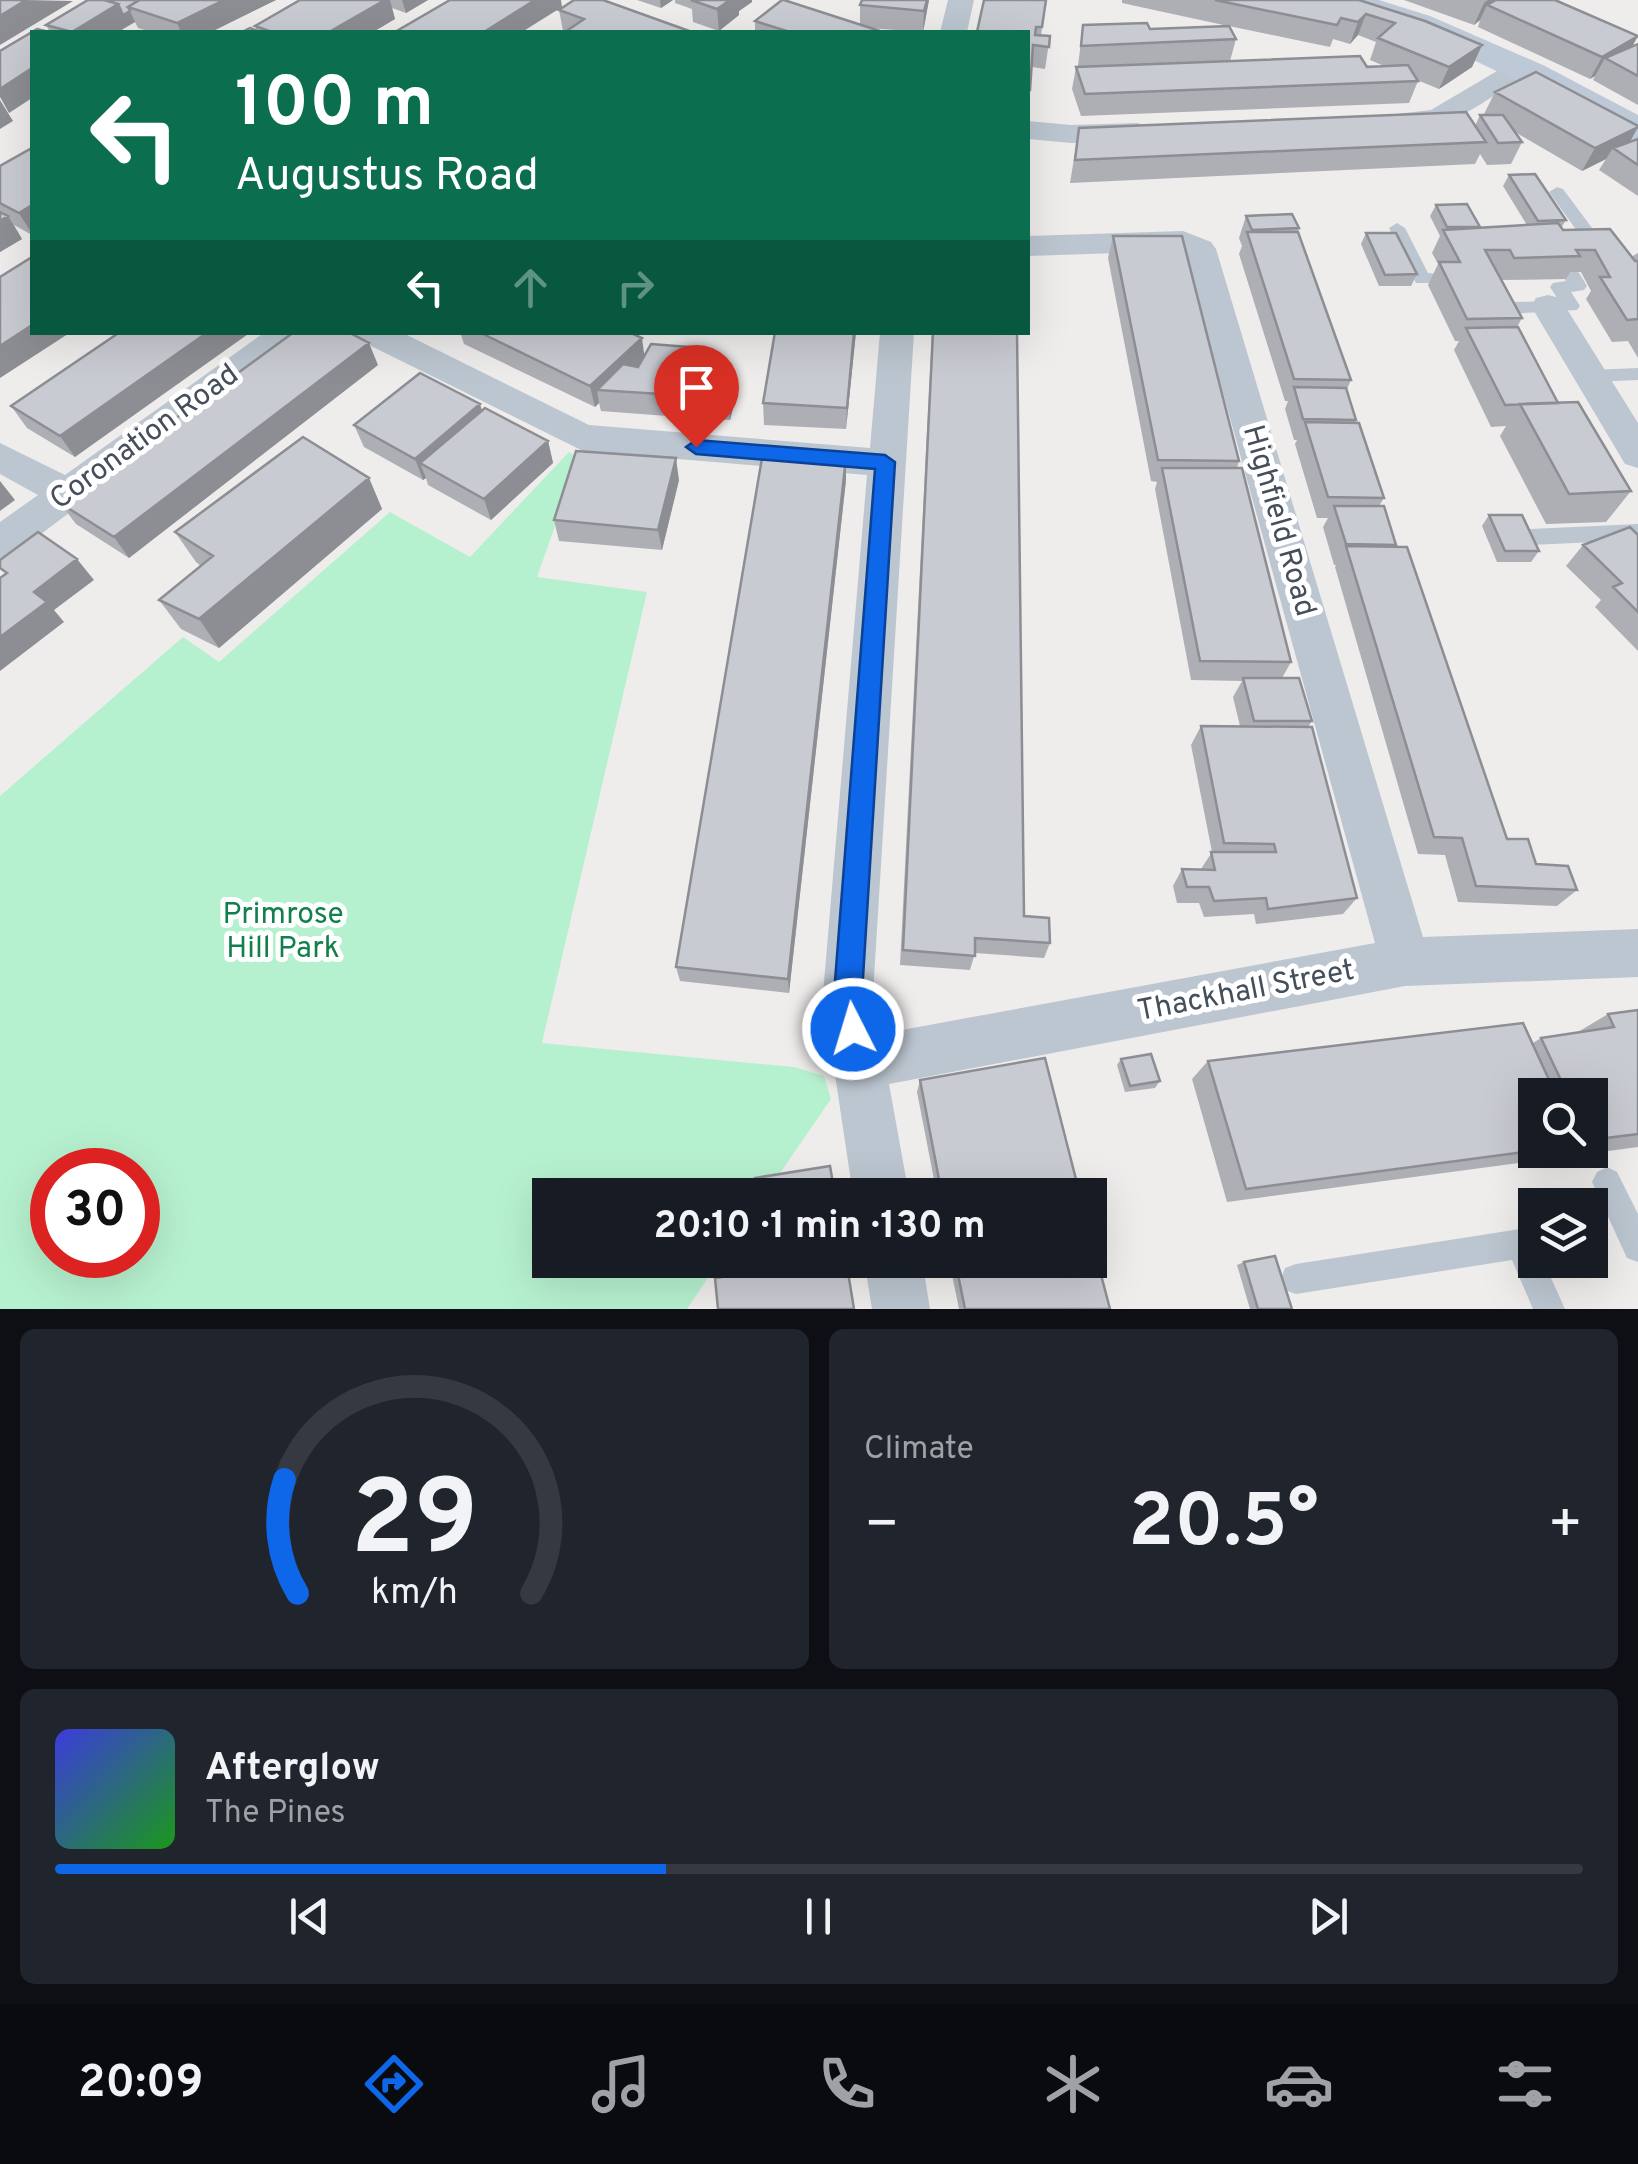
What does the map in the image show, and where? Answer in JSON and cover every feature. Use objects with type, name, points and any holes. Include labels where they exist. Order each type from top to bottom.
[{"type":"main road","points":[[1340,0],[1423,26],[1519,66],[1638,131]]},
{"type":"street","points":[[954,30],[961,0]]},
{"type":"street","points":[[1356,123],[1438,118],[1519,66]]},
{"type":"street","points":[[1030,130],[1072,134],[1162,131]]},
{"type":"street","name":"Highfield Road","points":[[1030,246],[1183,242],[1200,249],[1405,962]]},
{"type":"street","points":[[1548,306],[1638,454]]},
{"type":"street","name":"Coronation Road","points":[[0,543],[286,335]]},
{"type":"street","points":[[377,335],[582,438],[885,462]]},
{"type":"street","points":[[878,1178],[848,994],[897,335]]},
{"type":"street","points":[[0,457],[67,494]]},
{"type":"street","name":"Thackhall Street","points":[[858,1064],[1405,962],[1638,953]]},
{"type":"street","points":[[895,1278],[901,1309]]},
{"type":"lane","points":[[1557,192],[1589,236],[1548,238],[1557,252]]},
{"type":"lane","points":[[1397,228],[1422,279],[1446,279]]},
{"type":"lane","points":[[1476,279],[1490,278],[1508,308],[1571,306],[1560,286],[1578,286],[1570,272]]},
{"type":"lane","points":[[1591,376],[1638,374]]},
{"type":"lane","points":[[1530,537],[1638,532]]},
{"type":"lane","points":[[1607,1182],[1638,1247]]},
{"type":"lane","points":[[1296,1279],[1520,1244],[1549,1309]]},
{"type":"green space","name":"Primrose Hill Park","points":[[569,452],[579,458],[537,577],[647,592],[542,1043],[794,1067],[824,1076],[831,1099],[777,1178],[532,1178],[532,1278],[708,1278],[687,1309],[0,1309],[0,796],[183,637],[219,662],[390,512],[470,557]]},
{"type":"building","points":[[0,0],[26,0],[0,16]]},
{"type":"building","points":[[88,0],[118,4],[75,30],[46,25]]},
{"type":"building","points":[[111,0],[134,0],[138,1],[123,15]]},
{"type":"building","points":[[139,0],[224,0],[177,23],[128,7]]},
{"type":"building","points":[[300,0],[385,0],[332,30],[266,30],[255,26]]},
{"type":"building","points":[[450,0],[535,0],[487,30],[398,30]]},
{"type":"building","points":[[574,0],[603,0],[686,30],[568,30],[584,19],[559,10]]},
{"type":"building","points":[[691,0],[730,0],[717,9]]},
{"type":"building","points":[[782,0],[877,30],[784,30],[755,21]]},
{"type":"building","points":[[862,0],[927,0],[924,11],[860,5]]},
{"type":"building","points":[[984,0],[1046,0],[1042,27],[1036,27],[1035,35],[1050,36],[1049,47],[1033,45],[1030,90],[1030,30],[977,30]]},
{"type":"building","points":[[1215,0],[1359,0],[1482,45],[1449,67],[1378,38],[1395,23],[1366,14],[1358,22],[1341,18],[1337,25]]},
{"type":"building","points":[[1496,0],[1555,0],[1638,36],[1602,57],[1487,5]]},
{"type":"building","points":[[1147,23],[1150,29],[1229,26],[1236,39],[1081,46],[1083,25]]},
{"type":"building","points":[[30,33],[30,69],[0,89],[0,51]]},
{"type":"building","points":[[1638,44],[1638,76],[1605,58]]},
{"type":"building","points":[[1360,56],[1367,67],[1408,65],[1418,81],[1085,94],[1076,67]]},
{"type":"building","points":[[1536,72],[1638,127],[1595,148],[1495,92]]},
{"type":"building","points":[[1466,112],[1486,142],[1075,160],[1079,128]]},
{"type":"building","points":[[1480,115],[1503,115],[1522,142],[1498,143]]},
{"type":"building","points":[[1638,139],[1638,165],[1613,148]]},
{"type":"building","points":[[30,149],[30,206],[19,213],[0,203],[0,166]]},
{"type":"building","points":[[1535,174],[1566,220],[1538,221],[1509,175]]},
{"type":"building","points":[[1467,204],[1480,227],[1447,227],[1436,205]]},
{"type":"building","points":[[1292,214],[1299,228],[1252,230],[1246,216]]},
{"type":"building","points":[[1558,223],[1563,230],[1610,229],[1638,261],[1638,319],[1627,320],[1600,277],[1610,277],[1595,250],[1576,250],[1580,256],[1514,258],[1510,250],[1485,250],[1522,318],[1467,319],[1439,262],[1460,262],[1443,230]]},
{"type":"building","points":[[1247,232],[1298,232],[1351,380],[1294,379]]},
{"type":"building","points":[[1366,233],[1396,233],[1417,274],[1385,275]]},
{"type":"building","points":[[1113,236],[1182,236],[1239,461],[1158,460]]},
{"type":"building","points":[[30,258],[30,326],[0,346],[0,277]]},
{"type":"building","points":[[1518,327],[1558,403],[1505,405],[1466,328]]},
{"type":"building","points":[[116,335],[204,335],[60,436],[11,406]]},
{"type":"building","points":[[290,335],[354,335],[369,343],[114,537],[60,503]]},
{"type":"building","points":[[485,335],[642,338],[590,386]]},
{"type":"building","points":[[774,335],[854,335],[847,408],[763,403]]},
{"type":"building","points":[[933,335],[1017,335],[1024,916],[1049,918],[1050,943],[975,938],[975,956],[903,950]]},
{"type":"building","points":[[651,344],[701,348],[692,396],[597,390],[623,364],[638,367]]},
{"type":"building","points":[[420,373],[480,404],[415,459],[354,425]]},
{"type":"building","points":[[1294,387],[1346,388],[1356,420],[1303,419]]},
{"type":"building","points":[[705,390],[733,392],[729,409],[701,407]]},
{"type":"building","points":[[1578,402],[1631,491],[1569,494],[1520,404]]},
{"type":"building","points":[[485,408],[548,441],[484,499],[420,463]]},
{"type":"building","points":[[1305,422],[1359,423],[1384,498],[1328,497]]},
{"type":"building","points":[[303,437],[369,478],[199,619],[159,600],[213,556],[175,532]]},
{"type":"building","points":[[576,451],[676,458],[658,530],[554,520]]},
{"type":"building","points":[[763,452],[846,458],[788,979],[676,967]]},
{"type":"building","points":[[1162,468],[1242,468],[1291,662],[1200,661]]},
{"type":"building","points":[[1334,506],[1384,506],[1396,545],[1346,544]]},
{"type":"building","points":[[1489,515],[1522,515],[1539,551],[1505,551]]},
{"type":"building","points":[[1630,527],[1638,535],[1638,612],[1613,587],[1622,583],[1583,545]]},
{"type":"building","points":[[38,532],[77,559],[34,592],[47,602],[0,637],[0,578],[7,573],[0,568],[0,560]]},
{"type":"building","points":[[1346,546],[1407,547],[1507,839],[1528,839],[1536,864],[1568,866],[1577,890],[1476,886],[1462,838],[1434,837]]},
{"type":"building","points":[[1243,678],[1299,678],[1312,721],[1254,721]]},
{"type":"building","points":[[1201,726],[1312,727],[1357,898],[1268,909],[1266,898],[1214,901],[1209,887],[1187,887],[1182,869],[1215,870],[1211,852],[1276,852],[1274,844],[1224,843]]},
{"type":"building","points":[[1638,1010],[1638,1134],[1608,1138],[1608,1078],[1560,1078],[1541,1038],[1614,1027],[1608,1014]]},
{"type":"building","points":[[1523,1023],[1548,1078],[1518,1078],[1518,1153],[1246,1189],[1208,1061]]},
{"type":"building","points":[[1151,1054],[1160,1081],[1130,1086],[1121,1059]]},
{"type":"building","points":[[1045,1058],[1076,1178],[939,1178],[920,1080]]},
{"type":"building","points":[[830,1166],[832,1178],[755,1178]]},
{"type":"building","points":[[1275,1256],[1292,1309],[1258,1309],[1244,1262]]},
{"type":"building","points":[[715,1278],[849,1278],[854,1309],[718,1309]]},
{"type":"building","points":[[959,1278],[1102,1278],[1110,1309],[965,1309]]},
{"type":"route","points":[[696,447],[885,462],[848,994],[853,1029]]}]
